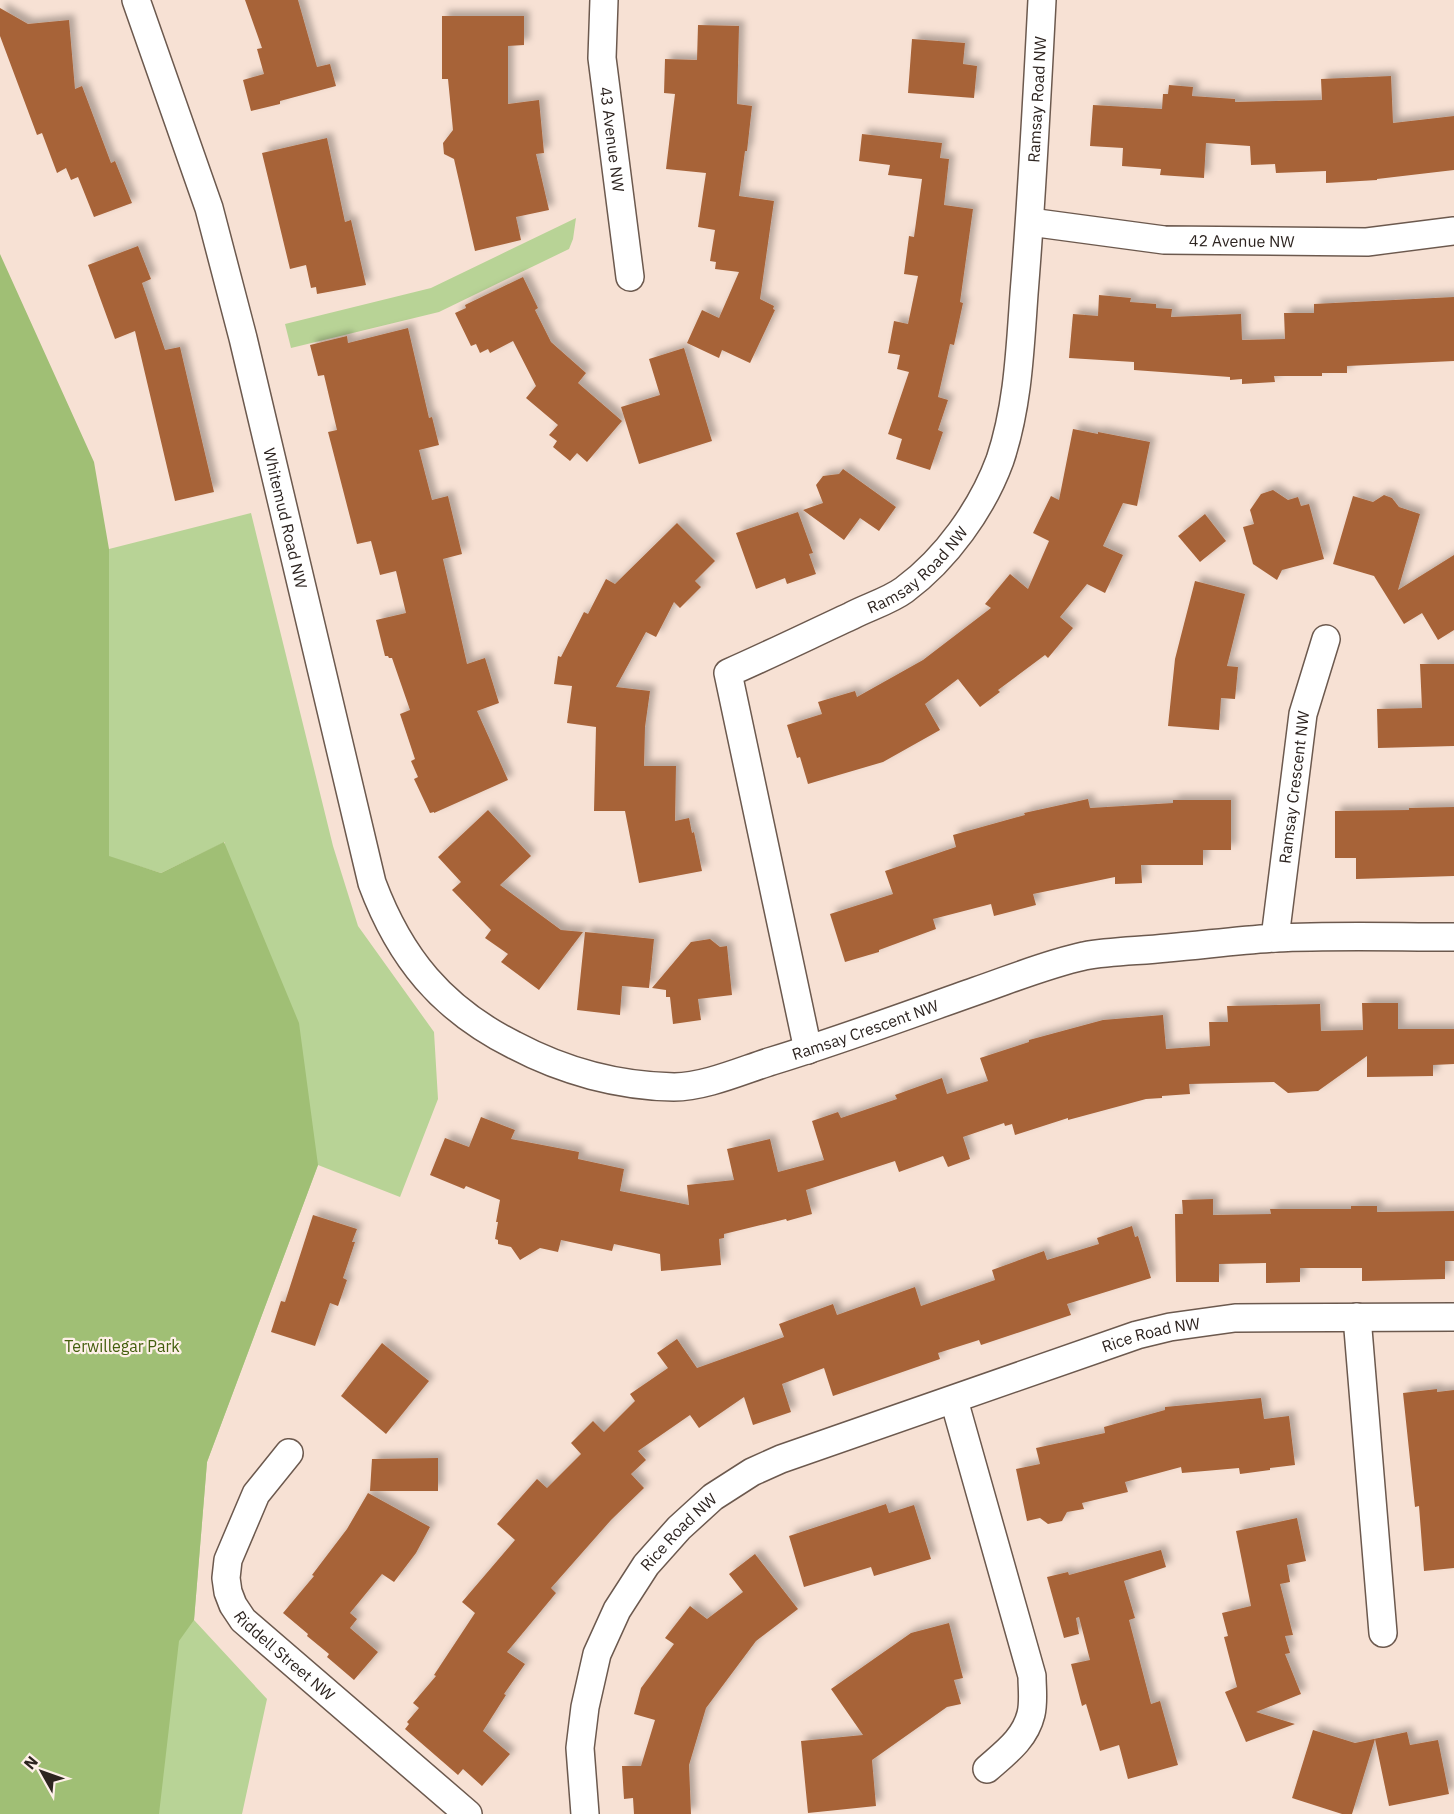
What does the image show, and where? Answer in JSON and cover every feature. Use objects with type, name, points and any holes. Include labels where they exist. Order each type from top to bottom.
[{"type":"street","name":"Whitemud Road NW","points":[[136,0],[209,208],[243,338],[372,883],[394,935],[410,958],[427,981],[466,1016]]},
{"type":"street","name":"43 Avenue NW","points":[[604,0],[602,58],[630,277]]},
{"type":"street","name":"Ramsay Road NW","points":[[808,1050],[728,673],[903,591],[949,546],[969,520],[985,493],[1009,429],[1016,396],[1030,222],[1042,0]]},
{"type":"street","name":"42 Avenue NW","points":[[1030,222],[1164,240],[1366,242],[1454,231]]},
{"type":"street","name":"Ramsay Crescent NW","points":[[1275,938],[1303,714],[1326,639]]},
{"type":"street","name":"Ramsay Crescent NW","points":[[466,1016],[500,1039],[566,1068],[602,1078],[677,1087],[706,1082],[808,1050],[1025,974],[1085,956],[1275,938],[1454,937]]},
{"type":"street","points":[[1357,1317],[1383,1633]]},
{"type":"street","name":"Rice Road NW","points":[[585,1814],[580,1748],[585,1707],[597,1654],[617,1610],[646,1565],[673,1535],[714,1497],[752,1472],[807,1450],[1137,1335],[1170,1327],[1235,1318],[1454,1317]]},
{"type":"street","points":[[954,1400],[1032,1676],[1032,1713],[1025,1731],[1014,1746],[987,1769]]},
{"type":"street","name":"Riddell Street NW","points":[[289,1453],[256,1494],[228,1560],[226,1578],[232,1605],[243,1620],[468,1814]]},
{"type":"green space","points":[[576,218],[569,249],[439,312],[291,348],[285,324],[431,288]]},
{"type":"green space","name":"Terwillegar Park","points":[[0,254],[94,462],[109,549],[109,856],[161,873],[224,842],[299,1023],[318,1165],[207,1462],[194,1620],[179,1641],[159,1814],[0,1814]]},
{"type":"green space","name":"Terwillegar Park","points":[[251,513],[333,846],[358,926],[434,1032],[438,1099],[400,1197],[318,1165],[207,1462],[194,1620],[267,1699],[242,1814],[0,1814],[225,842],[161,873],[109,857],[109,549]]},
{"type":"building","points":[[245,0],[298,0],[317,67],[330,64],[336,86],[251,111],[243,80],[264,74],[257,49],[262,48]]},
{"type":"building","points":[[0,8],[28,24],[69,20],[75,89],[82,86],[111,163],[115,161],[132,203],[94,217],[78,177],[71,180],[66,168],[57,173],[42,133],[37,135],[0,36]]},
{"type":"building","points":[[442,16],[524,16],[524,45],[508,46],[508,104],[539,100],[544,153],[536,154],[549,210],[516,217],[521,240],[475,251],[454,159],[444,154],[443,143],[453,130],[448,79],[442,79]]},
{"type":"building","points":[[698,25],[739,26],[737,104],[752,106],[739,196],[774,201],[760,299],[774,306],[775,310],[750,363],[722,350],[719,358],[687,343],[702,310],[719,318],[739,272],[715,269],[716,262],[710,261],[715,230],[698,227],[706,173],[666,169],[675,94],[664,93],[665,59],[697,60]]},
{"type":"building","points":[[912,39],[965,43],[963,64],[977,66],[974,98],[908,93]]},
{"type":"building","points":[[1391,76],[1393,123],[1454,116],[1454,170],[1377,180],[1326,183],[1326,171],[1276,173],[1275,164],[1251,165],[1250,146],[1206,143],[1204,178],[1160,175],[1161,169],[1122,166],[1123,148],[1090,146],[1093,105],[1162,109],[1163,94],[1168,94],[1169,85],[1193,87],[1192,96],[1235,99],[1235,102],[1322,100],[1321,79]]},
{"type":"building","points":[[862,134],[942,143],[940,158],[949,159],[944,205],[973,209],[960,302],[963,303],[954,345],[950,344],[938,397],[948,400],[938,430],[943,432],[930,470],[896,459],[902,439],[888,434],[909,372],[897,369],[900,355],[888,353],[894,321],[908,324],[918,276],[904,274],[909,236],[914,237],[922,179],[888,175],[890,165],[859,161]]},
{"type":"building","points":[[327,138],[345,222],[351,220],[366,285],[317,294],[316,287],[311,288],[306,265],[290,269],[262,153]]},
{"type":"building","points":[[138,246],[151,279],[142,283],[165,350],[180,347],[214,492],[175,501],[135,331],[115,339],[88,265]]},
{"type":"building","points":[[523,277],[538,308],[535,310],[551,342],[586,373],[578,383],[622,421],[587,462],[577,453],[570,461],[553,447],[557,441],[549,435],[558,425],[526,398],[536,386],[513,341],[490,353],[488,349],[480,353],[476,344],[471,346],[455,313],[466,308],[465,305]]},
{"type":"building","points":[[1099,295],[1131,298],[1130,302],[1156,304],[1156,308],[1172,309],[1171,317],[1241,314],[1242,340],[1285,339],[1284,313],[1314,313],[1314,304],[1454,297],[1454,361],[1347,366],[1347,373],[1322,373],[1322,376],[1274,376],[1275,382],[1242,384],[1242,379],[1230,380],[1230,377],[1134,370],[1134,362],[1069,358],[1073,314],[1098,316]]},
{"type":"building","points":[[408,328],[429,418],[432,417],[439,445],[419,450],[432,500],[448,496],[462,554],[443,559],[467,664],[485,658],[499,703],[477,711],[508,780],[434,813],[430,813],[414,779],[418,777],[411,761],[415,759],[400,714],[410,710],[392,658],[385,656],[376,620],[406,613],[396,571],[380,575],[371,541],[357,544],[328,432],[337,430],[324,375],[318,376],[310,345],[347,336],[348,343]]},
{"type":"building","points":[[684,348],[712,441],[639,464],[621,407],[660,395],[649,359]]},
{"type":"building","points":[[1073,429],[1150,442],[1137,506],[1123,503],[1103,546],[1123,555],[1105,593],[1087,584],[1060,617],[1073,628],[1048,658],[1045,655],[998,690],[1000,692],[980,707],[958,679],[925,704],[940,730],[883,762],[808,784],[787,725],[822,714],[818,702],[855,691],[857,697],[923,660],[991,608],[985,604],[1010,574],[1028,589],[1049,541],[1033,533],[1051,496],[1059,500]]},
{"type":"building","points":[[843,469],[896,507],[879,531],[860,518],[844,540],[803,510],[823,503],[816,485],[823,476],[839,474]]},
{"type":"building","points":[[1273,490],[1288,500],[1298,497],[1301,506],[1309,504],[1324,559],[1282,570],[1277,580],[1253,564],[1243,527],[1254,524],[1250,510],[1261,494]]},
{"type":"building","points":[[1384,495],[1392,498],[1399,507],[1420,514],[1398,590],[1454,555],[1454,630],[1438,640],[1422,613],[1404,624],[1374,576],[1333,564],[1353,496],[1373,502]]},
{"type":"building","points":[[798,512],[813,553],[809,554],[816,574],[787,584],[785,578],[756,589],[736,533]]},
{"type":"building","points":[[1205,514],[1226,541],[1200,562],[1178,536]]},
{"type":"building","points":[[677,523],[715,561],[695,581],[701,587],[680,608],[674,602],[656,637],[646,632],[616,687],[650,691],[645,727],[644,766],[676,766],[675,821],[689,818],[702,871],[639,883],[625,811],[594,811],[596,727],[567,723],[572,686],[554,684],[558,656],[561,657],[584,612],[588,614],[606,579],[615,584]]},
{"type":"building","points":[[1195,581],[1245,594],[1227,666],[1238,667],[1235,699],[1221,698],[1219,730],[1168,726],[1175,659]]},
{"type":"building","points":[[1420,664],[1454,664],[1454,746],[1378,748],[1377,709],[1422,708]]},
{"type":"building","points":[[1088,799],[1090,808],[1173,803],[1173,800],[1231,800],[1231,850],[1203,850],[1203,865],[1141,865],[1142,883],[1115,884],[1115,877],[1033,894],[1036,905],[994,916],[991,904],[933,919],[936,929],[879,950],[879,952],[845,962],[830,914],[893,894],[885,871],[956,847],[953,835],[1025,815],[1024,813]]},
{"type":"building","points":[[1454,807],[1454,876],[1356,879],[1356,858],[1335,858],[1335,811]]},
{"type":"building","points":[[488,810],[531,856],[500,885],[561,930],[583,932],[539,990],[501,962],[508,954],[485,938],[491,930],[452,890],[461,882],[438,857]]},
{"type":"building","points":[[585,932],[654,939],[649,988],[622,986],[620,1015],[577,1010]]},
{"type":"building","points":[[710,939],[720,947],[727,946],[732,995],[698,999],[701,1020],[673,1024],[670,997],[666,997],[666,990],[652,988],[691,942]]},
{"type":"building","points":[[1362,1003],[1398,1003],[1398,1029],[1454,1029],[1454,1064],[1433,1065],[1433,1076],[1367,1077],[1367,1056],[1318,1091],[1288,1093],[1274,1082],[1189,1084],[1190,1094],[1146,1099],[1068,1120],[1068,1118],[1015,1135],[1012,1124],[1005,1126],[1004,1123],[963,1137],[970,1159],[948,1167],[943,1156],[899,1172],[895,1161],[806,1190],[812,1214],[724,1234],[724,1238],[719,1239],[721,1265],[661,1271],[660,1254],[614,1244],[612,1251],[561,1240],[558,1252],[540,1248],[520,1260],[511,1247],[498,1244],[498,1240],[495,1239],[500,1200],[430,1175],[445,1138],[469,1147],[481,1117],[515,1130],[511,1139],[579,1152],[578,1159],[624,1169],[620,1191],[689,1205],[687,1185],[734,1180],[727,1149],[770,1139],[778,1172],[824,1160],[812,1121],[838,1112],[841,1118],[897,1099],[895,1095],[942,1078],[947,1094],[988,1081],[980,1058],[1029,1042],[1029,1040],[1103,1020],[1163,1015],[1166,1049],[1210,1046],[1209,1022],[1228,1022],[1227,1006],[1320,1004],[1321,1031],[1363,1030]]},
{"type":"building","points":[[1213,1199],[1213,1215],[1271,1214],[1270,1209],[1351,1209],[1351,1206],[1377,1206],[1377,1212],[1454,1211],[1454,1261],[1445,1261],[1445,1279],[1362,1281],[1362,1268],[1300,1268],[1300,1282],[1266,1283],[1266,1263],[1219,1264],[1219,1282],[1176,1282],[1175,1214],[1183,1214],[1182,1200]]},
{"type":"building","points":[[313,1215],[357,1229],[343,1278],[347,1280],[338,1306],[330,1303],[315,1346],[271,1332],[281,1301],[285,1302]]},
{"type":"building","points":[[1132,1226],[1135,1237],[1138,1236],[1151,1278],[1067,1304],[1071,1315],[981,1345],[979,1340],[938,1353],[940,1359],[833,1396],[824,1368],[782,1384],[791,1412],[753,1425],[744,1397],[699,1428],[690,1415],[638,1451],[646,1460],[631,1474],[644,1488],[611,1520],[551,1588],[556,1593],[507,1652],[525,1664],[504,1694],[506,1695],[483,1731],[510,1754],[482,1786],[463,1769],[458,1775],[405,1729],[409,1724],[407,1722],[419,1708],[413,1703],[436,1676],[434,1675],[475,1613],[462,1602],[515,1540],[497,1524],[537,1479],[547,1488],[581,1454],[571,1443],[593,1421],[604,1432],[635,1401],[630,1394],[668,1368],[657,1353],[677,1339],[697,1368],[784,1337],[779,1324],[833,1304],[837,1315],[915,1287],[921,1306],[995,1280],[992,1270],[1044,1251],[1047,1260],[1099,1244],[1097,1238]]},
{"type":"building","points":[[382,1343],[429,1381],[386,1434],[341,1396]]},
{"type":"building","points":[[1437,1389],[1437,1392],[1454,1390],[1454,1568],[1424,1571],[1419,1506],[1415,1507],[1403,1393]]},
{"type":"building","points":[[1261,1398],[1264,1419],[1289,1416],[1295,1465],[1240,1474],[1239,1468],[1182,1473],[1181,1467],[1125,1482],[1128,1492],[1082,1503],[1084,1509],[1067,1512],[1062,1521],[1048,1524],[1040,1518],[1027,1521],[1016,1469],[1040,1464],[1036,1448],[1105,1433],[1104,1427],[1165,1410],[1165,1407]]},
{"type":"building","points":[[438,1458],[438,1491],[370,1491],[372,1459]]},
{"type":"building","points":[[368,1493],[430,1527],[416,1553],[394,1582],[382,1574],[350,1613],[357,1619],[350,1628],[378,1652],[354,1680],[327,1657],[329,1654],[307,1636],[308,1634],[283,1613],[314,1576],[312,1575],[347,1529]]},
{"type":"building","points":[[886,1504],[889,1513],[914,1505],[931,1559],[874,1576],[871,1567],[804,1587],[789,1536]]},
{"type":"building","points":[[1297,1518],[1306,1561],[1287,1565],[1290,1582],[1280,1584],[1293,1635],[1285,1636],[1290,1653],[1285,1654],[1301,1694],[1256,1712],[1295,1724],[1246,1742],[1225,1692],[1237,1687],[1224,1637],[1228,1636],[1222,1613],[1251,1606],[1236,1531]]},
{"type":"building","points":[[1161,1550],[1166,1567],[1124,1581],[1135,1618],[1129,1620],[1151,1704],[1160,1701],[1178,1765],[1128,1779],[1119,1745],[1100,1751],[1086,1704],[1082,1706],[1071,1664],[1090,1660],[1079,1617],[1076,1618],[1079,1634],[1064,1638],[1047,1577],[1068,1572],[1069,1575]]},
{"type":"building","points":[[755,1554],[798,1609],[756,1641],[706,1708],[689,1765],[691,1814],[634,1814],[633,1798],[624,1799],[622,1766],[641,1766],[655,1720],[634,1714],[641,1688],[674,1644],[665,1638],[690,1606],[707,1619],[743,1592],[729,1574]]},
{"type":"building","points":[[949,1623],[963,1678],[954,1680],[961,1704],[947,1707],[872,1760],[876,1806],[808,1813],[801,1741],[863,1735],[831,1689],[911,1633]]},
{"type":"building","points":[[1313,1730],[1355,1743],[1407,1732],[1410,1745],[1438,1740],[1449,1794],[1389,1806],[1375,1739],[1352,1814],[1342,1814],[1292,1798]]}]
